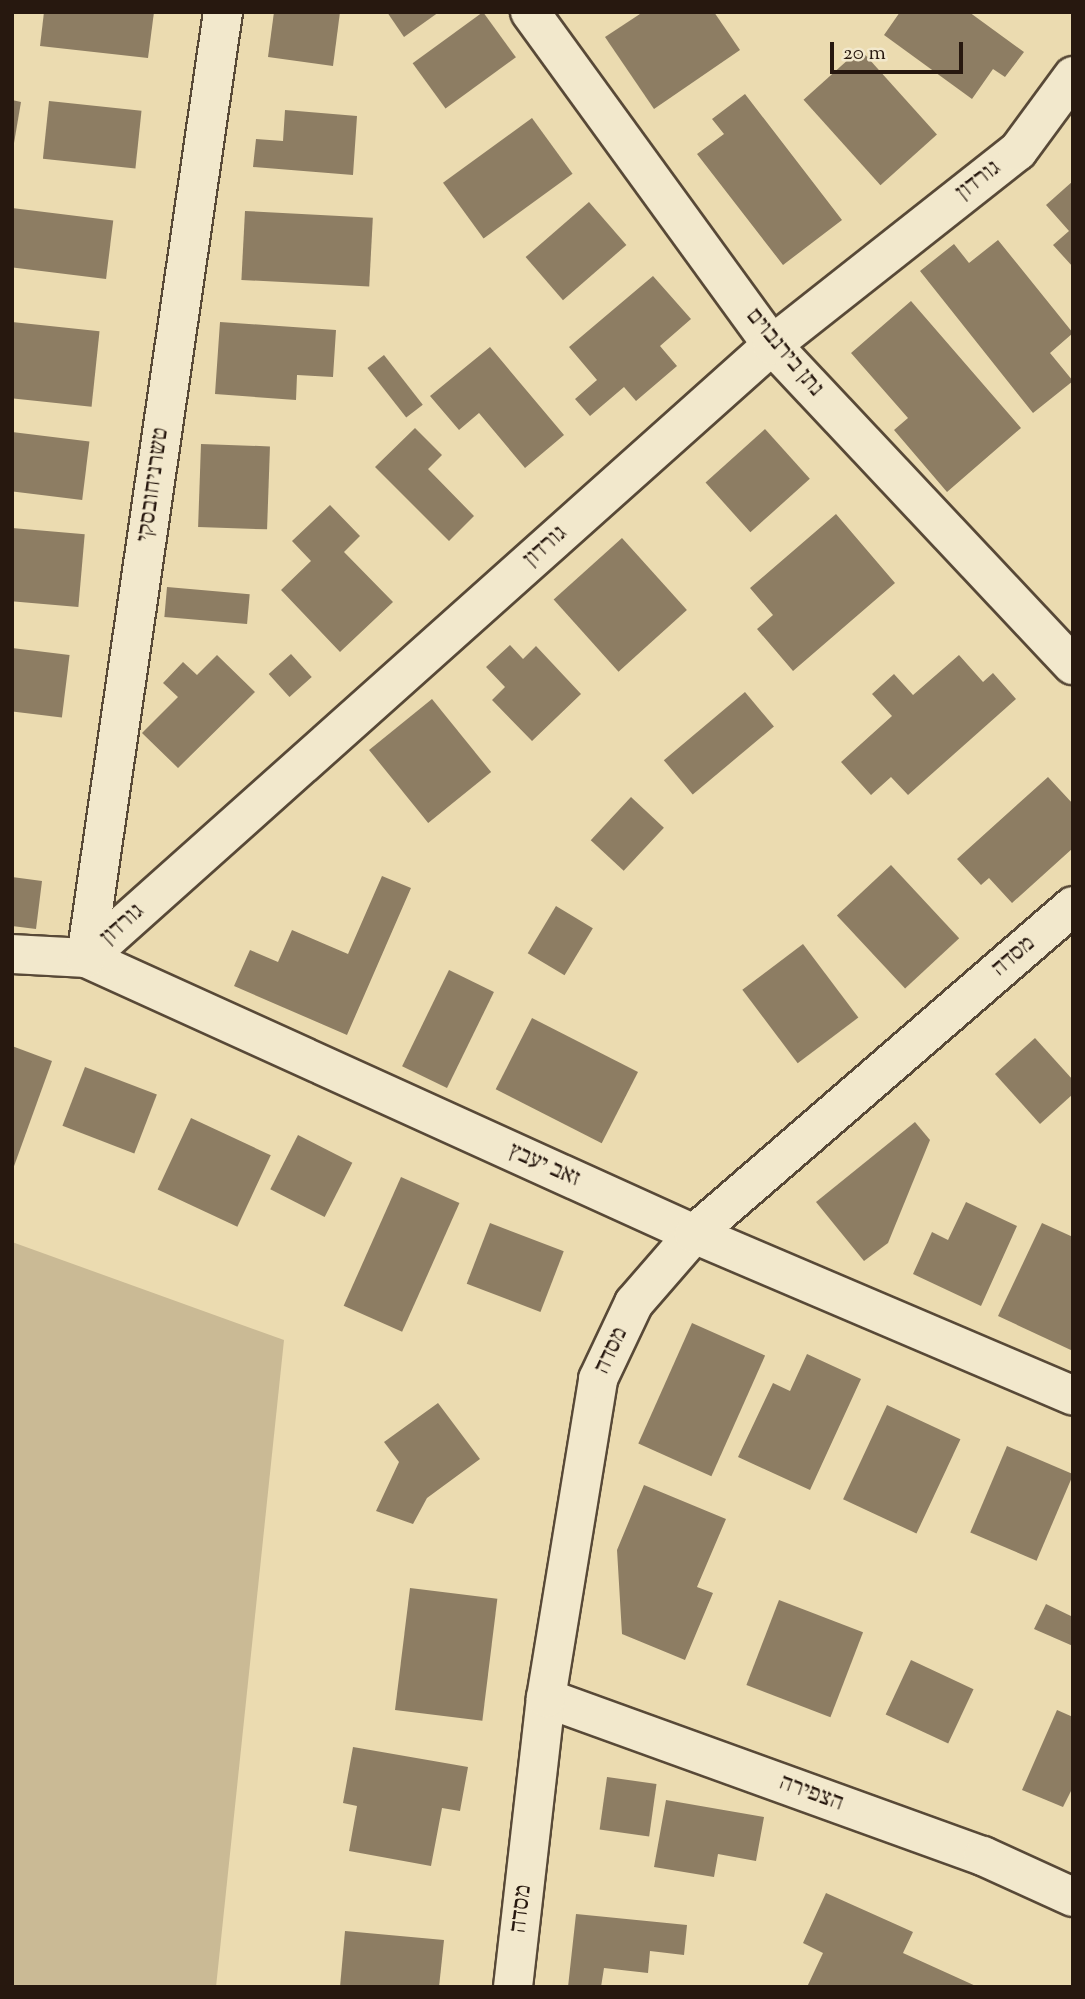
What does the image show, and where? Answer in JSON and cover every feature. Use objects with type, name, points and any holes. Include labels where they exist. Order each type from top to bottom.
[{"type":"street","name":"טשרניחובסקי","points":[[86,958],[223,12]]},
{"type":"street","name":"נתן בירנבוים","points":[[530,12],[772,345],[1073,665]]},
{"type":"street","name":"גורדון","points":[[86,958],[772,345],[1018,151],[1073,76]]},
{"type":"street","name":"מסדה","points":[[513,1987],[546,1698],[598,1380],[634,1303],[694,1234],[1073,906]]},
{"type":"street","name":"זאב יעבץ","points":[[12,954],[86,958],[694,1234],[1073,1396]]},
{"type":"street","name":"הצפירה","points":[[546,1698],[983,1856],[1073,1897]]},
{"type":"shaded area","points":[[12,1242],[284,1340],[216,1987],[12,1987]]},
{"type":"building","points":[[44,12],[154,12],[148,58],[40,46]]},
{"type":"building","points":[[274,12],[340,12],[333,66],[268,57]]},
{"type":"building","points":[[387,12],[439,12],[404,37]]},
{"type":"building","points":[[483,12],[516,57],[446,108],[413,63]]},
{"type":"building","points":[[643,12],[714,12],[740,50],[654,109],[605,37]]},
{"type":"building","points":[[900,12],[969,12],[1024,52],[1005,77],[993,69],[972,99],[884,35]]},
{"type":"building","points":[[860,49],[937,134],[880,185],[804,100]]},
{"type":"building","points":[[745,94],[842,220],[783,265],[697,154],[724,134],[712,119]]},
{"type":"building","points":[[12,100],[21,102],[14,143],[12,142]]},
{"type":"building","points":[[49,101],[141,111],[135,168],[43,159]]},
{"type":"building","points":[[285,110],[357,116],[353,175],[253,167],[256,139],[283,141]]},
{"type":"building","points":[[532,118],[573,174],[484,238],[443,183]]},
{"type":"building","points":[[1073,181],[1073,267],[1053,245],[1069,231],[1046,205]]},
{"type":"building","points":[[589,202],[626,245],[563,300],[526,257]]},
{"type":"building","points":[[12,208],[113,220],[106,279],[12,267]]},
{"type":"building","points":[[245,211],[373,218],[369,287],[241,280]]},
{"type":"building","points":[[998,240],[1073,333],[1050,353],[1073,381],[1033,413],[920,271],[954,244],[969,263]]},
{"type":"building","points":[[653,276],[691,319],[660,346],[677,366],[636,401],[624,387],[590,416],[575,399],[597,380],[569,347]]},
{"type":"building","points":[[911,301],[1021,428],[947,492],[894,430],[908,418],[851,353]]},
{"type":"building","points":[[12,322],[100,331],[92,407],[12,398]]},
{"type":"building","points":[[220,322],[336,330],[333,377],[297,375],[296,400],[215,394]]},
{"type":"building","points":[[490,347],[564,435],[525,468],[479,413],[459,430],[430,396]]},
{"type":"building","points":[[384,355],[423,405],[406,418],[367,368]]},
{"type":"building","points":[[415,428],[442,455],[428,469],[474,516],[449,541],[375,467]]},
{"type":"building","points":[[765,429],[810,479],[750,532],[706,483]]},
{"type":"building","points":[[12,432],[89,442],[82,500],[12,491]]},
{"type":"building","points":[[201,444],[270,446],[267,529],[198,527]]},
{"type":"building","points":[[330,505],[360,536],[344,552],[393,602],[340,652],[281,590],[311,561],[292,541]]},
{"type":"building","points":[[836,514],[895,583],[793,671],[757,629],[773,615],[750,588]]},
{"type":"building","points":[[12,528],[85,534],[78,607],[12,601]]},
{"type":"building","points":[[622,538],[687,610],[619,672],[554,600]]},
{"type":"building","points":[[167,587],[250,594],[247,624],[164,617]]},
{"type":"building","points":[[510,645],[523,659],[536,646],[581,694],[532,741],[492,700],[505,687],[486,667]]},
{"type":"building","points":[[12,648],[70,655],[62,718],[12,711]]},
{"type":"building","points":[[291,654],[312,677],[289,697],[269,674]]},
{"type":"building","points":[[217,655],[255,692],[178,768],[142,733],[178,697],[163,683],[183,662],[197,675]]},
{"type":"building","points":[[959,655],[983,682],[993,673],[1016,699],[908,795],[891,777],[871,795],[841,762],[892,716],[872,694],[894,674],[913,695]]},
{"type":"building","points":[[745,692],[774,726],[693,795],[664,760]]},
{"type":"building","points":[[432,699],[491,772],[428,823],[369,750]]},
{"type":"building","points":[[1048,777],[1073,804],[1073,848],[1012,903],[989,878],[981,885],[957,859]]},
{"type":"building","points":[[631,797],[664,828],[624,871],[591,840]]},
{"type":"building","points":[[891,865],[959,938],[905,989],[837,915]]},
{"type":"building","points":[[382,876],[411,888],[347,1035],[234,986],[250,950],[278,962],[292,930],[348,954]]},
{"type":"building","points":[[12,877],[42,881],[36,929],[12,926]]},
{"type":"building","points":[[556,906],[593,928],[565,975],[528,953]]},
{"type":"building","points":[[803,944],[858,1017],[798,1063],[742,990]]},
{"type":"building","points":[[449,970],[494,992],[447,1088],[402,1066]]},
{"type":"building","points":[[532,1018],[638,1072],[602,1143],[496,1089]]},
{"type":"building","points":[[1035,1038],[1073,1080],[1073,1094],[1040,1124],[995,1074]]},
{"type":"building","points":[[12,1046],[52,1061],[13,1169],[12,1169]]},
{"type":"building","points":[[85,1067],[157,1095],[134,1153],[62,1126]]},
{"type":"building","points":[[191,1118],[271,1155],[237,1227],[158,1190]]},
{"type":"building","points":[[915,1122],[930,1140],[888,1243],[864,1261],[816,1202]]},
{"type":"building","points":[[298,1135],[352,1163],[325,1217],[270,1189]]},
{"type":"building","points":[[401,1177],[459,1203],[402,1332],[344,1306]]},
{"type":"building","points":[[966,1202],[1017,1226],[981,1306],[913,1274],[932,1232],[948,1240]]},
{"type":"building","points":[[490,1223],[564,1251],[540,1312],[467,1284]]},
{"type":"building","points":[[1042,1223],[1073,1237],[1073,1351],[998,1316]]},
{"type":"building","points":[[692,1323],[765,1356],[711,1476],[638,1444]]},
{"type":"building","points":[[807,1354],[861,1379],[810,1490],[738,1457],[773,1383],[790,1391]]},
{"type":"building","points":[[438,1403],[480,1459],[427,1498],[413,1524],[376,1511],[399,1462],[384,1442]]},
{"type":"building","points":[[887,1405],[960,1439],[916,1533],[843,1499]]},
{"type":"building","points":[[1007,1446],[1073,1474],[1037,1561],[970,1533]]},
{"type":"building","points":[[644,1485],[726,1519],[697,1587],[713,1593],[685,1660],[622,1634],[617,1550]]},
{"type":"building","points":[[410,1588],[497,1599],[482,1721],[395,1710]]},
{"type":"building","points":[[779,1600],[863,1632],[830,1717],[746,1685]]},
{"type":"building","points":[[1046,1604],[1073,1617],[1073,1646],[1034,1629]]},
{"type":"building","points":[[911,1660],[974,1689],[948,1744],[886,1714]]},
{"type":"building","points":[[1057,1710],[1073,1717],[1073,1787],[1063,1807],[1022,1790]]},
{"type":"building","points":[[353,1747],[468,1767],[460,1811],[442,1808],[431,1866],[349,1851],[357,1806],[343,1803]]},
{"type":"building","points":[[607,1777],[657,1784],[649,1836],[600,1829]]},
{"type":"building","points":[[666,1800],[764,1817],[756,1861],[718,1854],[714,1877],[654,1867]]},
{"type":"building","points":[[826,1893],[913,1932],[903,1953],[978,1987],[807,1987],[823,1953],[803,1943]]},
{"type":"building","points":[[576,1914],[687,1925],[684,1955],[650,1951],[648,1973],[604,1968],[601,1987],[568,1987]]},
{"type":"building","points":[[345,1931],[444,1940],[439,1987],[340,1987]]}]
